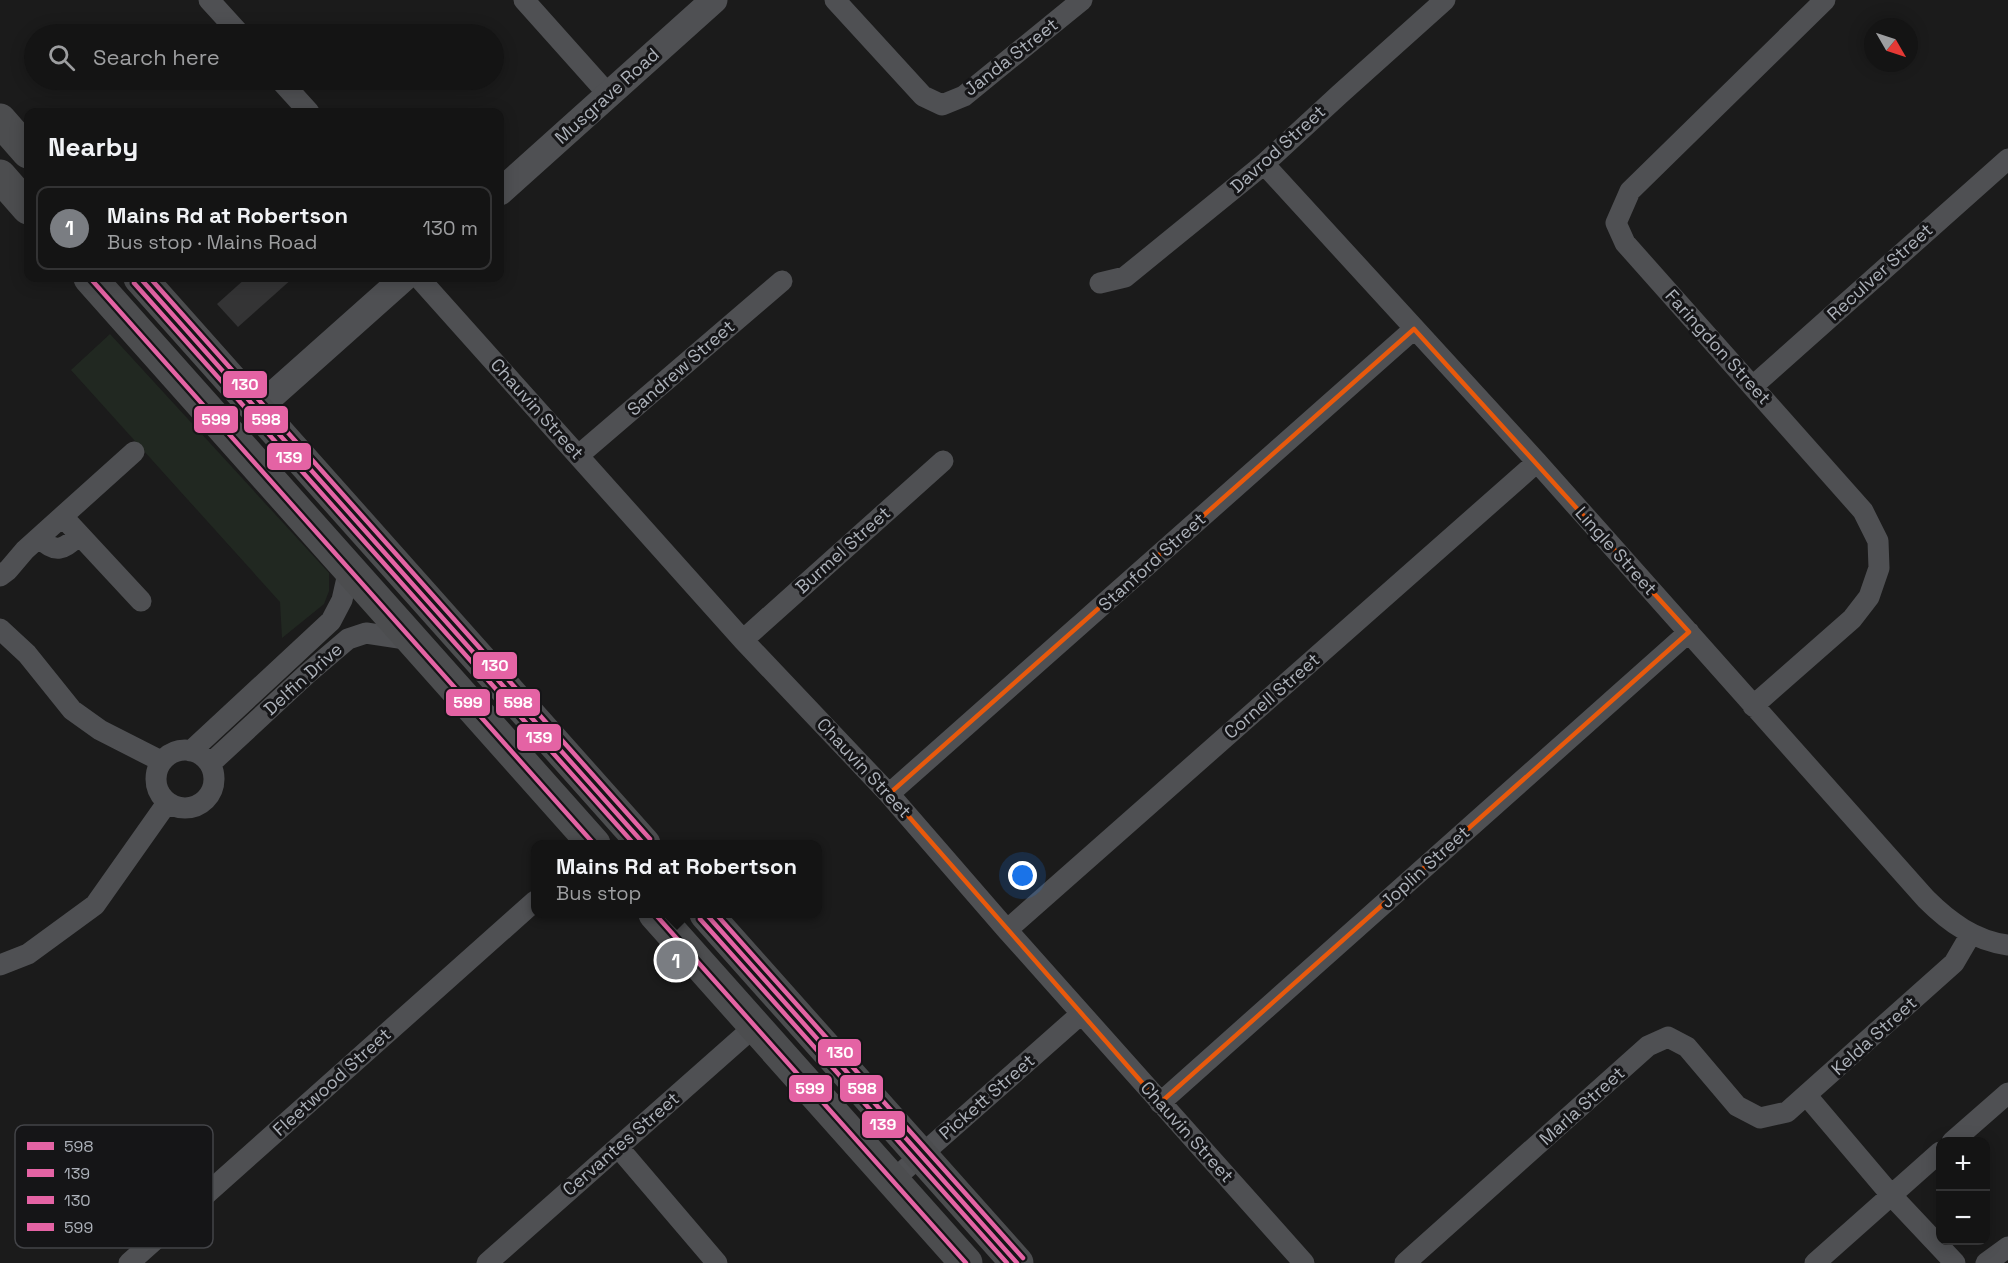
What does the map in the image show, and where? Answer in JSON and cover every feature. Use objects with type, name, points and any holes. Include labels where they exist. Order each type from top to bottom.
[{"type":"main road","points":[[0,120],[24,147]]},
{"type":"main road","points":[[0,176],[24,203]]},
{"type":"main road","points":[[94,282],[590,840]]},
{"type":"main road","points":[[144,282],[635,833]]},
{"type":"main road","points":[[659,918],[966,1263]]},
{"type":"main road","points":[[710,918],[1017,1263]]},
{"type":"street","points":[[209,0],[231,24]]},
{"type":"street","points":[[524,0],[608,94]]},
{"type":"street","name":"Musgrave Road","points":[[504,188],[714,0]]},
{"type":"street","name":"Janda Street","points":[[835,0],[923,96],[942,105],[964,96],[1082,0]]},
{"type":"street","name":"Davrod Street","points":[[1100,283],[1125,277],[1264,164],[1445,0]]},
{"type":"street","name":"Faringdon Street","points":[[1753,706],[1852,620],[1869,597],[1879,568],[1878,541],[1863,511],[1625,243],[1616,223],[1630,191],[1825,0]]},
{"type":"street","points":[[289,90],[305,108]]},
{"type":"street","name":"Reculver Street","points":[[1753,386],[2008,159]]},
{"type":"street","name":"Lingle Street","points":[[1264,164],[1537,462],[1926,899],[1948,921],[1971,934],[1996,944],[2008,945]]},
{"type":"street","name":"Sandrew Street","points":[[579,455],[783,281]]},
{"type":"street","points":[[257,409],[400,282]]},
{"type":"street","name":"Chauvin Street","points":[[423,282],[743,640],[889,794],[1081,1014],[1304,1263]]},
{"type":"street","name":"Stanford Street","points":[[889,794],[1414,329]]},
{"type":"street","points":[[0,576],[25,550],[134,452]]},
{"type":"street","name":"Burmel Street","points":[[743,640],[943,461]]},
{"type":"street","name":"Cornell Street","points":[[1007,930],[1537,462]]},
{"type":"street","points":[[63,517],[141,601]]},
{"type":"street","points":[[40,538],[54,548],[64,548],[79,535]]},
{"type":"street","name":"Delfin Drive","points":[[191,751],[331,621],[342,600],[349,569]]},
{"type":"street","points":[[0,629],[41,670],[72,710],[100,730],[161,762]]},
{"type":"street","name":"Joplin Street","points":[[1161,1103],[1689,632]]},
{"type":"street","name":"Delfin Drive","points":[[210,764],[348,639],[366,633],[412,640]]},
{"type":"street","points":[[180,750],[201,755],[210,764],[214,782],[204,801],[196,807],[186,809],[167,803],[160,796],[156,786],[155,776],[161,762],[168,754],[180,750]]},
{"type":"street","points":[[0,965],[28,954],[95,905],[167,803]]},
{"type":"street","points":[[613,840],[635,833]]},
{"type":"street","name":"Fleetwood Street","points":[[213,1188],[531,905]]},
{"type":"street","name":"Kelda Street","points":[[1760,1118],[1787,1112],[1807,1096],[1954,963],[1971,934]]},
{"type":"street","name":"Pickett Street","points":[[893,1180],[1081,1014]]},
{"type":"street","name":"Cervantes Street","points":[[488,1263],[755,1026]]},
{"type":"street","name":"Marla Street","points":[[1406,1263],[1648,1046],[1668,1037],[1687,1047],[1737,1106],[1760,1118]]},
{"type":"street","points":[[1958,1137],[2008,1094]]},
{"type":"street","points":[[1807,1096],[1892,1195],[1955,1263]]},
{"type":"street","points":[[618,1147],[717,1263]]},
{"type":"street","points":[[1815,1263],[1936,1156]]},
{"type":"street","points":[[1986,1263],[2008,1247]]},
{"type":"street","name":"Fleetwood Street","points":[[129,1263],[146,1248]]},
{"type":"highlighted area","points":[[1414,329],[1689,632],[1160,1103],[889,794]]},
{"type":"shaded area","points":[[110,334],[329,573],[329,591],[324,604],[282,638],[280,602],[71,370]]},
{"type":"building","points":[[242,282],[289,282],[238,327],[217,304]]},
{"type":"transit line","name":"599","points":[[94,282],[590,840]]},
{"type":"transit line","name":"598","points":[[144,282],[640,840]]},
{"type":"transit line","name":"130","points":[[154,282],[650,839]]},
{"type":"transit line","name":"139","points":[[134,283],[630,840]]},
{"type":"transit line","name":"599","points":[[659,918],[966,1263]]},
{"type":"transit line","name":"598","points":[[710,918],[1017,1263]]},
{"type":"transit line","name":"130","points":[[720,918],[1023,1258]]},
{"type":"transit line","name":"139","points":[[700,919],[1007,1263]]},
{"type":"place","name":"Mains Rd at Robertson","points":[[676,960]]}]
